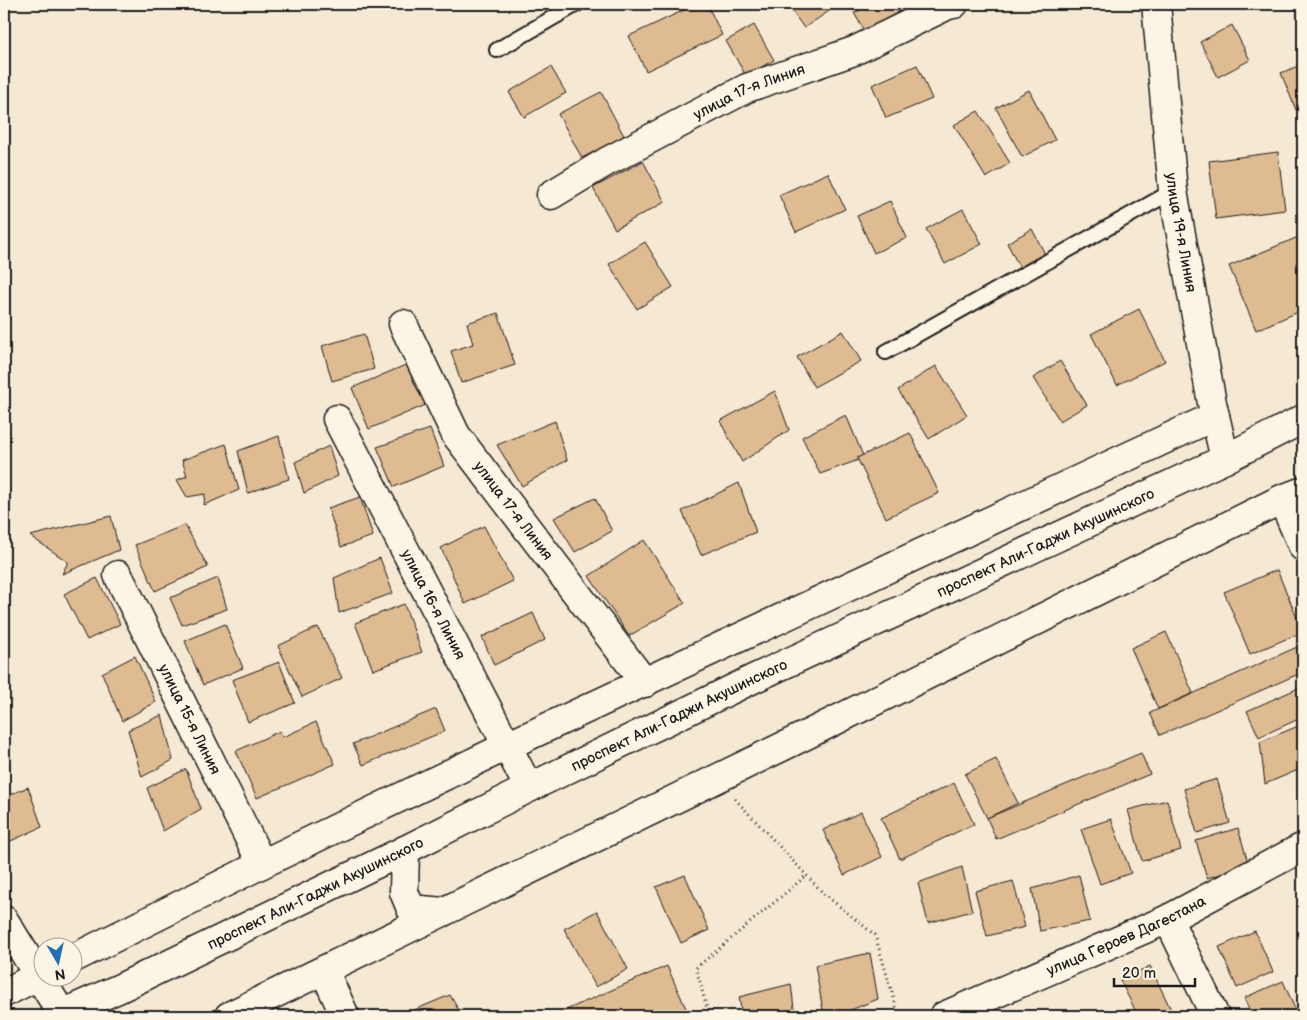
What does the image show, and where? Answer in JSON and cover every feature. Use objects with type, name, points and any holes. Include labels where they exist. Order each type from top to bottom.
[{"type":"street","name":"улица 17-я Линия","points":[[551,195],[606,162],[747,88],[854,51],[948,5],[954,4]]},
{"type":"street","name":"улица 19-я Линия","points":[[1156,4],[1173,191],[1214,416],[1225,459]]},
{"type":"street","name":"улица 17-я Линия","points":[[403,324],[456,435],[645,682]]},
{"type":"street","points":[[82,954],[262,864],[507,746],[1214,416]]},
{"type":"street","name":"проспект Али-Гаджи Акушинского","points":[[60,1015],[406,850],[755,678],[1225,459],[1303,419]]},
{"type":"street","name":"улица 16-я Линия","points":[[337,420],[529,788]]},
{"type":"street","points":[[229,1016],[1293,495],[1303,547]]},
{"type":"street","name":"улица 15-я Линия","points":[[118,575],[262,864]]},
{"type":"street","name":"улица Героев Дагестана","points":[[944,1016],[1168,918],[1303,847]]},
{"type":"street","points":[[406,850],[404,892],[411,909],[443,912]]},
{"type":"street","points":[[1168,918],[1215,1016]]},
{"type":"street","points":[[4,920],[32,962]]},
{"type":"street","points":[[324,970],[345,1016]]},
{"type":"street","points":[[4,993],[32,979]]},
{"type":"street","points":[[47,988],[60,1015]]},
{"type":"lane","points":[[497,50],[577,4]]},
{"type":"lane","points":[[886,352],[1173,191]]},
{"type":"path","points":[[715,779],[824,894],[875,935],[899,1016]]},
{"type":"path","points":[[709,1016],[696,968],[807,876]]},
{"type":"building","points":[[697,4],[707,4],[722,35],[646,71],[629,36]]},
{"type":"building","points":[[787,4],[833,4],[835,7],[804,28]]},
{"type":"building","points":[[871,4],[898,4],[902,10],[865,32],[854,13]]},
{"type":"building","points":[[754,25],[774,60],[746,76],[726,41]]},
{"type":"building","points":[[1232,25],[1250,60],[1218,77],[1200,42]]},
{"type":"building","points":[[1303,64],[1303,107],[1296,110],[1281,73]]},
{"type":"building","points":[[917,65],[932,99],[886,118],[872,85]]},
{"type":"building","points":[[551,67],[566,93],[524,117],[509,92]]},
{"type":"building","points":[[1029,90],[1055,140],[1022,157],[996,108]]},
{"type":"building","points":[[601,92],[624,136],[582,158],[558,114]]},
{"type":"building","points":[[978,111],[1010,163],[986,178],[954,125]]},
{"type":"building","points":[[1278,152],[1285,210],[1216,219],[1209,161]]},
{"type":"building","points":[[643,161],[665,202],[615,229],[593,188]]},
{"type":"building","points":[[828,173],[845,209],[796,232],[779,195]]},
{"type":"building","points":[[890,201],[907,238],[874,253],[857,216]]},
{"type":"building","points":[[963,209],[982,244],[945,264],[926,229]]},
{"type":"building","points":[[1032,229],[1045,254],[1020,268],[1007,243]]},
{"type":"building","points":[[1303,235],[1303,310],[1256,330],[1229,266]]},
{"type":"building","points":[[645,242],[673,287],[637,309],[609,264]]},
{"type":"building","points":[[1139,309],[1165,361],[1117,385],[1091,334]]},
{"type":"building","points":[[498,313],[515,365],[461,383],[451,351],[473,344],[467,323]]},
{"type":"building","points":[[843,331],[861,361],[814,387],[797,357]]},
{"type":"building","points":[[364,334],[374,369],[332,381],[322,346]]},
{"type":"building","points":[[1060,361],[1087,405],[1060,421],[1033,378]]},
{"type":"building","points":[[410,363],[428,404],[369,429],[352,388]]},
{"type":"building","points":[[936,366],[967,415],[929,439],[898,390]]},
{"type":"building","points":[[775,391],[789,430],[742,462],[720,421]]},
{"type":"building","points":[[846,415],[864,458],[820,474],[802,437]]},
{"type":"building","points":[[555,421],[567,460],[522,486],[497,445]]},
{"type":"building","points":[[430,429],[444,466],[394,487],[377,447]]},
{"type":"building","points":[[910,433],[939,493],[886,518],[857,458]]},
{"type":"building","points":[[279,436],[289,479],[248,493],[238,451]]},
{"type":"building","points":[[226,444],[239,490],[204,505],[205,494],[187,497],[177,480],[187,476],[182,460]]},
{"type":"building","points":[[329,446],[338,476],[304,493],[295,462]]},
{"type":"building","points":[[739,483],[756,532],[701,555],[682,511]]},
{"type":"building","points":[[360,497],[373,536],[341,547],[328,508]]},
{"type":"building","points":[[595,498],[612,531],[575,552],[554,518]]},
{"type":"building","points":[[111,516],[119,550],[62,574],[68,562],[30,536]]},
{"type":"building","points":[[185,525],[208,567],[155,591],[135,545]]},
{"type":"building","points":[[484,526],[513,581],[465,604],[441,548]]},
{"type":"building","points":[[644,540],[685,603],[629,636],[589,576]]},
{"type":"building","points":[[380,558],[393,593],[339,613],[334,578]]},
{"type":"building","points":[[1277,570],[1303,632],[1250,654],[1224,592]]},
{"type":"building","points":[[97,578],[120,624],[87,640],[64,594]]},
{"type":"building","points":[[218,578],[227,609],[182,625],[170,598]]},
{"type":"building","points":[[404,604],[422,652],[373,670],[355,623]]},
{"type":"building","points":[[533,613],[545,640],[494,665],[482,637]]},
{"type":"building","points":[[225,624],[243,668],[203,685],[185,641]]},
{"type":"building","points":[[318,627],[342,678],[302,697],[278,646]]},
{"type":"building","points":[[1166,632],[1193,693],[1158,709],[1131,648]]},
{"type":"building","points":[[1297,647],[1303,662],[1303,672],[1160,735],[1150,713]]},
{"type":"building","points":[[135,656],[156,702],[122,721],[102,673]]},
{"type":"building","points":[[279,662],[295,703],[248,722],[232,680]]},
{"type":"building","points":[[1303,686],[1303,717],[1259,737],[1247,711]]},
{"type":"building","points":[[436,709],[445,731],[363,765],[353,744]]},
{"type":"building","points":[[162,715],[173,760],[142,777],[128,730]]},
{"type":"building","points":[[316,722],[335,764],[257,798],[236,751],[280,731],[283,737]]},
{"type":"building","points":[[1303,724],[1303,768],[1265,784],[1260,742]]},
{"type":"building","points":[[1141,753],[1150,774],[996,839],[987,818]]},
{"type":"building","points":[[996,759],[1018,803],[987,818],[965,774]]},
{"type":"building","points":[[186,769],[201,809],[163,831],[147,788]]},
{"type":"building","points":[[1217,779],[1230,823],[1197,833],[1184,789]]},
{"type":"building","points":[[954,783],[974,824],[900,859],[881,818]]},
{"type":"building","points":[[28,787],[42,827],[4,844],[4,797]]},
{"type":"building","points":[[1167,800],[1181,850],[1142,861],[1128,810]]},
{"type":"building","points":[[861,812],[882,857],[844,875],[823,830]]},
{"type":"building","points":[[1111,819],[1131,873],[1100,884],[1081,829]]},
{"type":"building","points":[[1238,828],[1249,866],[1207,878],[1196,841]]},
{"type":"building","points":[[962,867],[972,911],[928,923],[918,883]]},
{"type":"building","points":[[685,875],[709,930],[681,943],[656,887]]},
{"type":"building","points":[[1079,875],[1090,921],[1040,931],[1032,889]]},
{"type":"building","points":[[1013,881],[1025,927],[987,936],[975,891]]},
{"type":"building","points":[[597,911],[628,969],[596,987],[564,929]]},
{"type":"building","points":[[1255,931],[1273,972],[1237,988],[1219,947]]},
{"type":"building","points":[[870,953],[878,999],[836,1016],[824,1016],[815,965]]},
{"type":"building","points":[[667,966],[688,1013],[680,1016],[552,1016]]},
{"type":"building","points":[[1150,966],[1174,1016],[1138,1016],[1120,980]]},
{"type":"building","points":[[1283,981],[1298,1016],[1252,1016],[1244,998]]},
{"type":"building","points":[[791,984],[795,1016],[742,1016],[739,997]]},
{"type":"building","points":[[450,995],[462,1016],[400,1016]]}]
